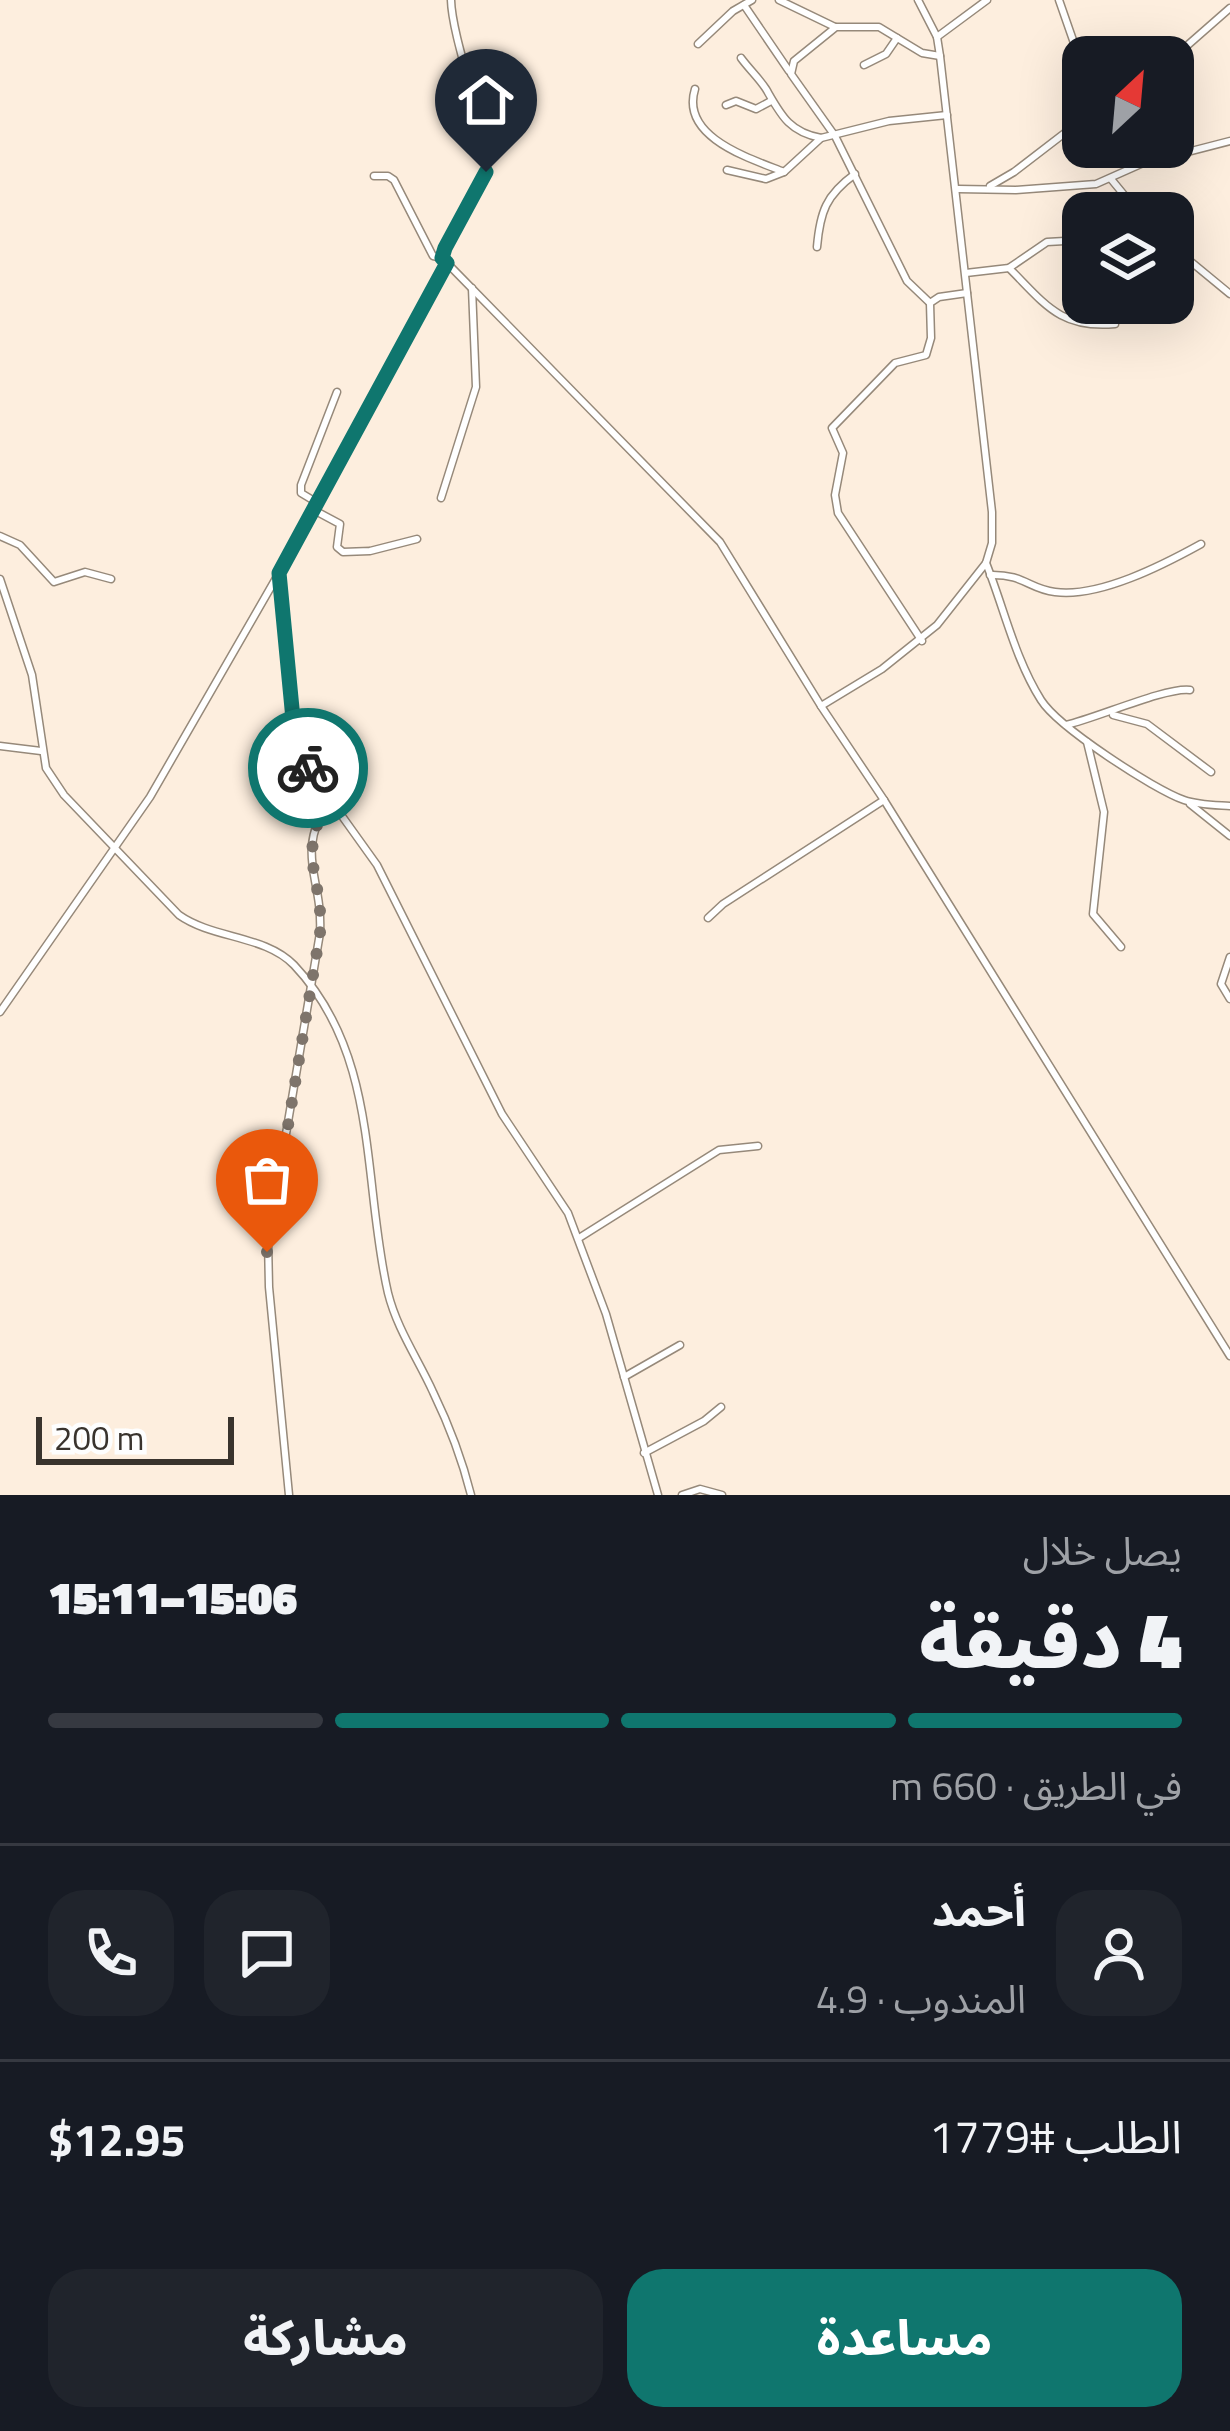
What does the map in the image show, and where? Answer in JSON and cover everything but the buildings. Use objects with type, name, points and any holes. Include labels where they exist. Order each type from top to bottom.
[{"type":"street","points":[[0,1012],[117,849],[279,573],[445,261],[488,162],[458,51],[452,0]]},
{"type":"street","points":[[722,0],[734,11]]},
{"type":"street","points":[[779,0],[836,27],[879,28],[922,53],[940,56]]},
{"type":"street","points":[[821,706],[922,641],[986,563],[992,543],[967,273],[940,56],[937,37],[918,0]]},
{"type":"street","points":[[937,37],[987,0]]},
{"type":"street","points":[[1059,0],[1072,36]]},
{"type":"street","points":[[698,44],[748,2],[835,136],[907,281],[930,303],[931,338],[926,355],[895,363],[832,428],[843,453],[835,495],[838,513],[922,641]]},
{"type":"street","points":[[1194,40],[1230,8]]},
{"type":"street","points":[[791,74],[794,62],[836,27]]},
{"type":"street","points":[[864,65],[886,54],[898,37]]},
{"type":"street","points":[[741,58],[763,83],[788,126],[805,135],[821,138],[889,122],[947,116]]},
{"type":"street","points":[[694,89],[691,105],[703,132],[784,172]]},
{"type":"street","points":[[726,105],[736,100],[756,109],[772,100]]},
{"type":"street","points":[[987,188],[1062,135]]},
{"type":"street","points":[[727,170],[766,179],[784,172],[821,138]]},
{"type":"street","points":[[958,189],[1096,184],[1141,164],[1230,141]]},
{"type":"street","points":[[817,247],[823,206],[835,188],[855,174]]},
{"type":"street","points":[[374,176],[394,180],[433,256],[445,261],[720,542],[1230,1356]]},
{"type":"street","points":[[1111,179],[1122,192]]},
{"type":"street","points":[[967,273],[1009,268],[1047,242],[1062,241]]},
{"type":"street","points":[[1194,264],[1230,294]]},
{"type":"street","points":[[1009,268],[1045,307],[1062,317]]},
{"type":"street","points":[[441,498],[478,374],[472,288]]},
{"type":"street","points":[[930,303],[968,293]]},
{"type":"street","points":[[1080,324],[1115,324]]},
{"type":"street","points":[[337,392],[301,493],[340,524],[338,547],[343,552],[370,551],[417,539]]},
{"type":"street","points":[[0,536],[20,545],[54,582],[85,572],[111,580]]},
{"type":"street","points":[[991,575],[1018,576],[1051,592],[1078,592],[1142,574],[1201,544]]},
{"type":"street","points":[[986,563],[1046,707],[1126,767],[1187,801],[1230,836]]},
{"type":"street","points":[[279,573],[293,719],[309,770],[377,865],[502,1114],[558,1196],[579,1238],[658,1495]]},
{"type":"street","points":[[0,578],[32,675],[41,752],[64,795],[179,915],[198,928],[273,949],[294,965],[346,1048],[358,1084],[397,1320],[442,1411],[471,1495]]},
{"type":"street","points":[[1066,725],[1174,689],[1190,689]]},
{"type":"street","points":[[1110,714],[1147,724],[1211,772]]},
{"type":"street","points":[[1086,738],[1104,812],[1093,914],[1121,947]]},
{"type":"street","points":[[0,746],[41,752]]},
{"type":"street","points":[[289,1495],[267,1252],[321,914],[311,836],[329,799]]},
{"type":"street","points":[[708,918],[731,898],[884,800]]},
{"type":"street","points":[[1187,801],[1230,806]]},
{"type":"street","points":[[1230,957],[1221,984],[1230,999]]},
{"type":"street","points":[[579,1238],[717,1151],[758,1146]]},
{"type":"street","points":[[624,1377],[680,1346]]},
{"type":"street","points":[[644,1454],[721,1407]]},
{"type":"street","points":[[682,1495],[705,1489],[722,1495]]},
{"type":"way so far","points":[[267,1252],[320,933],[311,836],[329,799],[308,768]]},
{"type":"route","points":[[308,768],[293,719],[279,573],[447,263],[442,258],[445,248],[486,172]]}]
